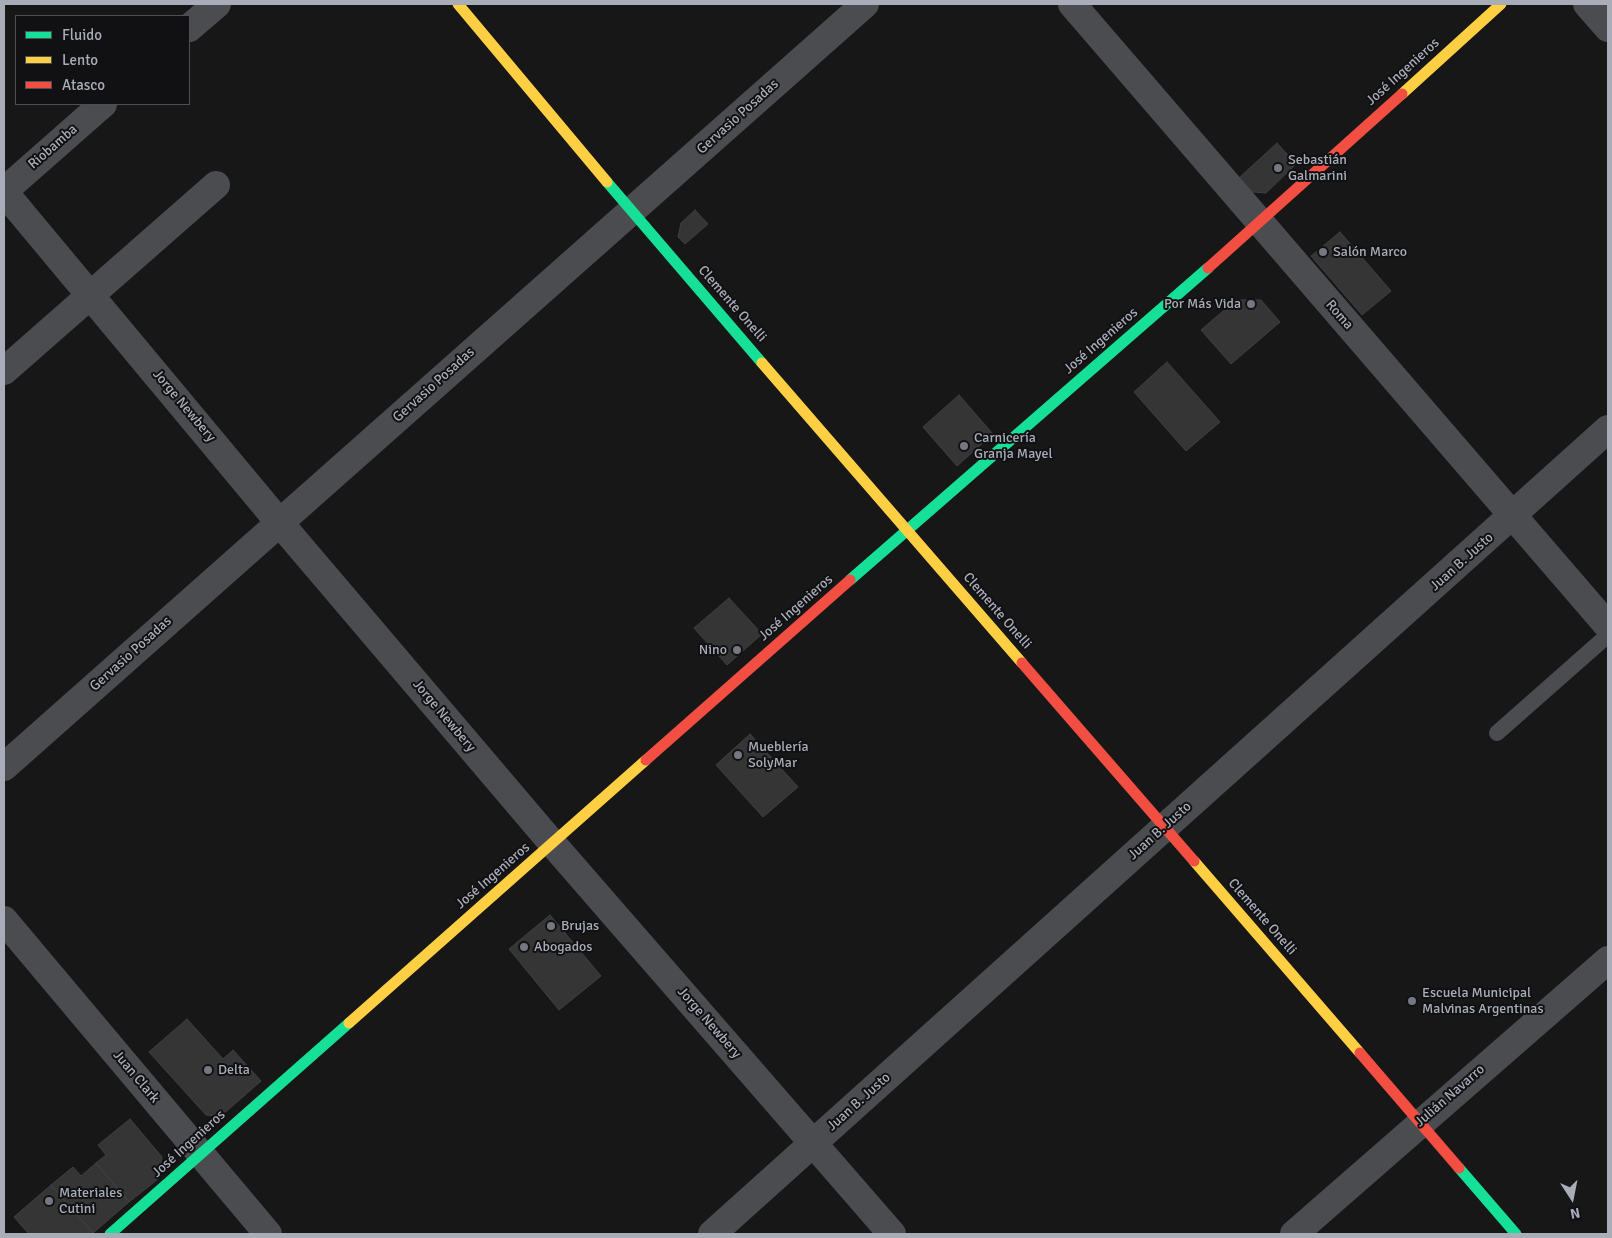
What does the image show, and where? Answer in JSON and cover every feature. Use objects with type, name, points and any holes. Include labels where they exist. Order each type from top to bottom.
[{"type":"street","points":[[190,27],[217,4]]},
{"type":"street","name":"Clemente Onelli","points":[[458,4],[631,211],[1516,1234]]},
{"type":"street","name":"Gervasio Posadas","points":[[4,766],[865,4]]},
{"type":"street","name":"Roma","points":[[1072,4],[1512,517],[1608,626]]},
{"type":"street","name":"José Ingenieros","points":[[110,1234],[907,530],[1260,223],[1501,4]]},
{"type":"street","points":[[1587,4],[1608,28]]},
{"type":"street","name":"Riobamba","points":[[4,191],[102,105]]},
{"type":"street","points":[[4,371],[216,185]]},
{"type":"street","name":"Jorge Newbery","points":[[4,191],[279,522],[552,844],[892,1234]]},
{"type":"street","name":"Juan B. Justo","points":[[712,1234],[1608,429]]},
{"type":"street","name":"Juan Clark","points":[[4,920],[268,1234]]},
{"type":"street","name":"Julián Navarro","points":[[1294,1234],[1608,960]]},
{"type":"lane","points":[[1497,733],[1608,636]]},
{"type":"building","points":[[1277,143],[1296,164],[1266,193],[1252,192],[1239,178]]},
{"type":"building","points":[[695,210],[708,224],[685,244],[678,237],[681,223]]},
{"type":"building","points":[[1340,232],[1391,291],[1362,315],[1311,256]]},
{"type":"building","points":[[1236,300],[1261,300],[1280,322],[1231,364],[1201,330]]},
{"type":"building","points":[[1167,362],[1220,422],[1186,451],[1134,392]]},
{"type":"building","points":[[959,395],[993,434],[957,466],[923,427]]},
{"type":"building","points":[[729,598],[762,634],[727,665],[694,628]]},
{"type":"building","points":[[750,734],[798,787],[763,817],[716,765]]},
{"type":"building","points":[[550,915],[601,976],[559,1010],[509,949]]},
{"type":"building","name":"Delta","points":[[187,1019],[223,1059],[233,1050],[261,1081],[221,1116],[206,1115],[149,1052]]},
{"type":"building","points":[[130,1119],[162,1157],[158,1179],[129,1202],[96,1163],[106,1155],[98,1145]]},
{"type":"building","points":[[96,1163],[129,1202],[93,1233],[51,1185],[73,1167],[81,1176]]},
{"type":"building","name":"Materiales Cutini","points":[[51,1185],[93,1233],[29,1234],[14,1217]]},
{"type":"traffic: fast","points":[[607,182],[762,363]]},
{"type":"traffic: fast","points":[[850,580],[1208,268]]},
{"type":"traffic: fast","points":[[110,1234],[349,1023]]},
{"type":"traffic: fast","points":[[1459,1168],[1516,1234]]},
{"type":"traffic: slow","points":[[458,4],[607,182]]},
{"type":"traffic: slow","points":[[1402,94],[1501,4]]},
{"type":"traffic: slow","points":[[762,363],[1022,663]]},
{"type":"traffic: slow","points":[[349,1023],[646,760]]},
{"type":"traffic: slow","points":[[1194,861],[1360,1053]]},
{"type":"traffic: jam","points":[[1208,268],[1402,94]]},
{"type":"traffic: jam","points":[[646,760],[850,580]]},
{"type":"traffic: jam","points":[[1022,663],[1194,861]]},
{"type":"traffic: jam","points":[[1360,1053],[1459,1168]]},
{"type":"place","name":"Sebastián Galmarini","points":[[1278,168]]},
{"type":"place","name":"Salón Marco","points":[[1323,252]]},
{"type":"place","name":"Por Más Vida","points":[[1251,304]]},
{"type":"place","name":"Carnicería Granja Mayel","points":[[964,446]]},
{"type":"place","name":"Nino","points":[[737,650]]},
{"type":"place","name":"Mueblería SolyMar","points":[[738,755]]},
{"type":"place","name":"Brujas","points":[[551,926]]},
{"type":"place","name":"Abogados","points":[[524,947]]},
{"type":"place","name":"Escuela Municipal Malvinas Argentinas","points":[[1412,1001]]},
{"type":"place","name":"Delta","points":[[208,1070]]},
{"type":"place","name":"Materiales Cutini","points":[[49,1201]]}]
